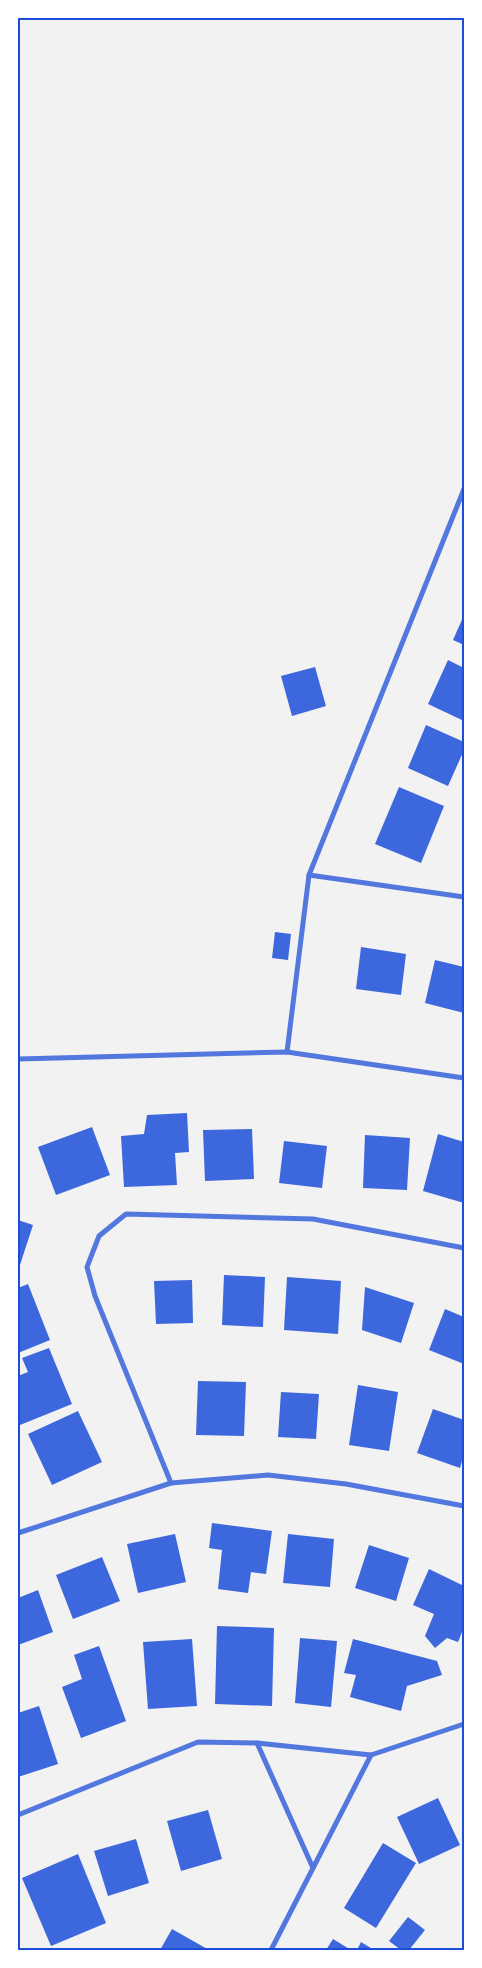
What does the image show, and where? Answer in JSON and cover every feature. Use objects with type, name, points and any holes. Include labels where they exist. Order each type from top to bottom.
[{"type":"street","points":[[287,1052],[309,875],[464,489]]},
{"type":"street","points":[[309,875],[464,896]]},
{"type":"street","points":[[18,1058],[287,1052],[464,1078]]},
{"type":"street","points":[[171,1483],[95,1296],[88,1267],[98,1236],[105,1230],[126,1214],[313,1219],[464,1248]]},
{"type":"street","points":[[18,1533],[171,1483],[268,1475],[346,1484],[464,1506]]},
{"type":"street","points":[[18,1815],[198,1742],[257,1743],[372,1755],[464,1724]]},
{"type":"street","points":[[257,1743],[313,1868]]},
{"type":"street","points":[[271,1950],[372,1755]]},
{"type":"building","points":[[464,615],[464,645],[453,640]]},
{"type":"building","points":[[448,660],[464,668],[464,721],[428,704]]},
{"type":"building","points":[[315,667],[326,706],[292,716],[281,676]]},
{"type":"building","points":[[426,725],[464,742],[464,750],[448,786],[408,768]]},
{"type":"building","points":[[399,787],[444,806],[421,863],[375,844]]},
{"type":"building","points":[[275,932],[291,934],[288,960],[272,958]]},
{"type":"building","points":[[361,947],[406,954],[401,995],[356,989]]},
{"type":"building","points":[[435,960],[464,967],[464,1013],[425,1003]]},
{"type":"building","points":[[187,1113],[189,1152],[175,1153],[177,1185],[124,1187],[121,1136],[144,1134],[147,1115]]},
{"type":"building","points":[[92,1127],[110,1175],[56,1195],[38,1147]]},
{"type":"building","points":[[252,1129],[254,1179],[205,1181],[203,1130]]},
{"type":"building","points":[[438,1134],[464,1142],[464,1203],[423,1191]]},
{"type":"building","points":[[365,1135],[410,1138],[407,1190],[363,1188]]},
{"type":"building","points":[[284,1141],[327,1146],[322,1188],[279,1183]]},
{"type":"building","points":[[18,1220],[33,1225],[18,1271]]},
{"type":"building","points":[[224,1275],[265,1277],[263,1327],[222,1325]]},
{"type":"building","points":[[287,1277],[341,1281],[338,1334],[284,1330]]},
{"type":"building","points":[[192,1280],[193,1323],[156,1324],[154,1281]]},
{"type":"building","points":[[28,1284],[50,1340],[18,1353],[18,1288]]},
{"type":"building","points":[[365,1287],[414,1303],[401,1343],[362,1330]]},
{"type":"building","points":[[445,1309],[464,1317],[464,1364],[429,1350]]},
{"type":"building","points":[[49,1348],[72,1404],[20,1425],[18,1418],[18,1376],[28,1372],[22,1358]]},
{"type":"building","points":[[198,1381],[246,1382],[244,1436],[196,1435]]},
{"type":"building","points":[[358,1385],[398,1392],[389,1451],[349,1445]]},
{"type":"building","points":[[281,1392],[319,1394],[316,1439],[278,1437]]},
{"type":"building","points":[[433,1409],[464,1420],[464,1454],[460,1468],[417,1453]]},
{"type":"building","points":[[78,1411],[102,1462],[52,1485],[28,1434]]},
{"type":"building","points":[[212,1523],[272,1531],[266,1574],[251,1572],[248,1593],[218,1589],[222,1550],[209,1548]]},
{"type":"building","points":[[175,1534],[186,1582],[138,1593],[127,1544]]},
{"type":"building","points":[[288,1534],[334,1539],[330,1587],[283,1583]]},
{"type":"building","points":[[369,1545],[409,1558],[396,1601],[355,1588]]},
{"type":"building","points":[[102,1557],[120,1601],[73,1619],[56,1575]]},
{"type":"building","points":[[429,1569],[464,1586],[464,1627],[458,1642],[447,1638],[435,1648],[425,1636],[434,1614],[413,1605]]},
{"type":"building","points":[[38,1590],[53,1632],[18,1645],[18,1598]]},
{"type":"building","points":[[217,1626],[274,1628],[272,1706],[215,1704]]},
{"type":"building","points":[[300,1638],[337,1641],[331,1707],[295,1703]]},
{"type":"building","points":[[192,1639],[197,1706],[148,1709],[143,1642]]},
{"type":"building","points":[[353,1639],[437,1661],[442,1675],[407,1686],[401,1711],[350,1697],[356,1675],[344,1673]]},
{"type":"building","points":[[99,1646],[126,1721],[81,1738],[62,1687],[82,1679],[74,1655]]},
{"type":"building","points":[[39,1706],[58,1764],[18,1777],[18,1713]]},
{"type":"building","points":[[438,1798],[460,1845],[419,1864],[397,1817]]},
{"type":"building","points":[[208,1810],[222,1859],[181,1871],[167,1821]]},
{"type":"building","points":[[136,1839],[149,1883],[108,1896],[94,1851]]},
{"type":"building","points":[[383,1843],[416,1863],[376,1928],[344,1908]]},
{"type":"building","points":[[78,1854],[106,1923],[51,1946],[22,1878]]},
{"type":"building","points":[[408,1917],[425,1930],[409,1950],[401,1950],[389,1941]]},
{"type":"building","points":[[172,1929],[209,1950],[160,1950]]},
{"type":"building","points":[[333,1939],[351,1950],[326,1950]]},
{"type":"building","points":[[361,1942],[374,1950],[357,1950]]}]
